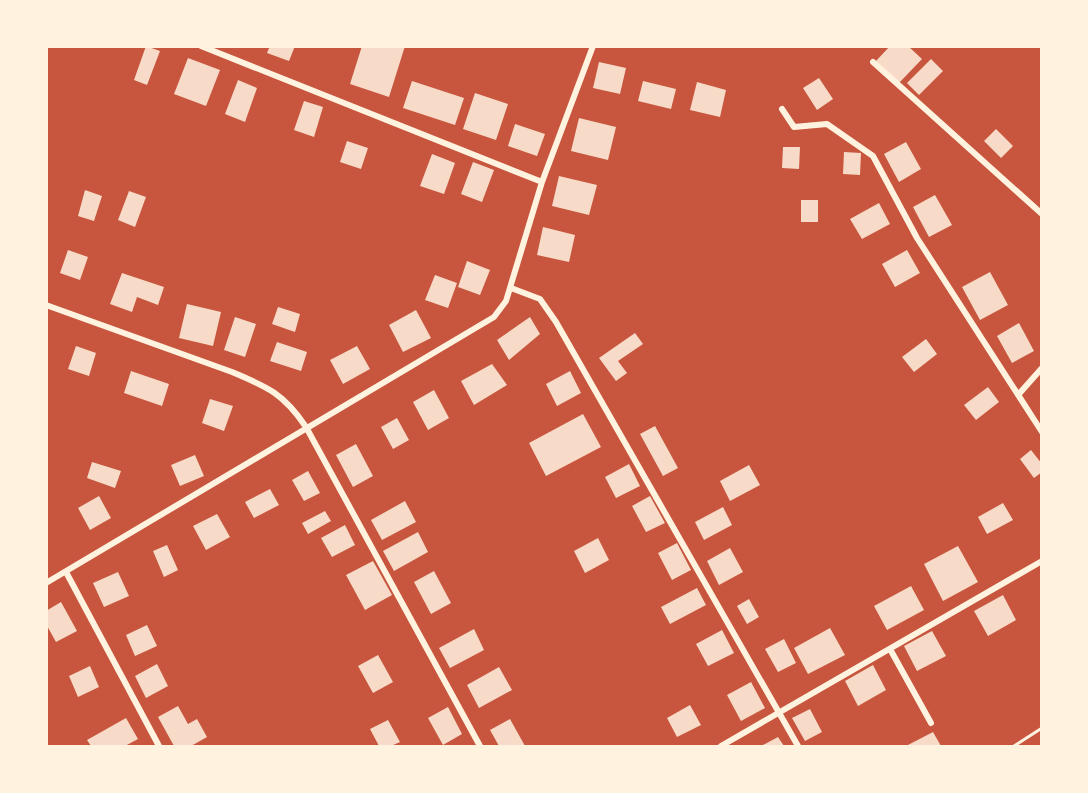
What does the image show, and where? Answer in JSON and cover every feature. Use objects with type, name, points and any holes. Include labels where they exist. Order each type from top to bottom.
[{"type":"street","points":[[201,46],[542,182]]},
{"type":"street","points":[[46,583],[494,317],[506,301],[511,288],[542,182],[593,46]]},
{"type":"street","points":[[873,62],[1041,214]]},
{"type":"street","points":[[782,109],[794,126],[827,124],[873,156],[917,238],[1041,432]]},
{"type":"street","points":[[511,288],[540,298],[556,322],[798,747]]},
{"type":"street","points":[[46,304],[261,384],[282,397],[306,427],[480,747]]},
{"type":"street","points":[[1018,395],[1041,368]]},
{"type":"street","points":[[721,747],[1041,561]]},
{"type":"street","points":[[66,572],[159,747]]},
{"type":"street","points":[[890,649],[932,723]]},
{"type":"path","points":[[1014,747],[1041,728]]},
{"type":"building","points":[[146,46],[160,51],[147,85],[134,80]]},
{"type":"building","points":[[270,46],[295,46],[289,61],[267,53]]},
{"type":"building","points":[[362,46],[405,46],[389,97],[350,84]]},
{"type":"building","points":[[890,46],[908,46],[922,59],[899,83],[876,61]]},
{"type":"building","points":[[188,58],[220,70],[206,106],[174,94]]},
{"type":"building","points":[[931,59],[943,71],[919,95],[907,83]]},
{"type":"building","points":[[599,62],[626,68],[620,94],[593,88]]},
{"type":"building","points":[[819,78],[833,99],[817,110],[803,88]]},
{"type":"building","points":[[238,80],[257,88],[245,122],[225,114]]},
{"type":"building","points":[[412,81],[464,98],[455,125],[403,108]]},
{"type":"building","points":[[643,81],[676,89],[671,109],[638,101]]},
{"type":"building","points":[[697,82],[726,90],[720,117],[690,110]]},
{"type":"building","points":[[475,93],[508,104],[496,140],[463,129]]},
{"type":"building","points":[[304,101],[323,107],[314,137],[294,130]]},
{"type":"building","points":[[579,118],[616,127],[608,160],[571,151]]},
{"type":"building","points":[[515,124],[545,134],[537,156],[508,146]]},
{"type":"building","points":[[996,129],[1013,146],[1001,158],[984,141]]},
{"type":"building","points":[[347,141],[368,148],[361,169],[340,162]]},
{"type":"building","points":[[906,142],[921,169],[899,182],[884,154]]},
{"type":"building","points":[[783,147],[800,147],[799,169],[782,168]]},
{"type":"building","points":[[844,152],[861,153],[860,175],[843,174]]},
{"type":"building","points":[[432,154],[455,163],[444,194],[420,186]]},
{"type":"building","points":[[473,162],[494,170],[482,202],[461,194]]},
{"type":"building","points":[[559,176],[597,185],[589,215],[552,206]]},
{"type":"building","points":[[85,190],[102,196],[94,221],[78,216]]},
{"type":"building","points":[[129,191],[146,197],[135,227],[118,220]]},
{"type":"building","points":[[935,195],[952,225],[929,237],[913,207]]},
{"type":"building","points":[[801,200],[818,200],[818,222],[801,222]]},
{"type":"building","points":[[879,203],[890,224],[862,239],[850,219]]},
{"type":"building","points":[[543,227],[575,235],[569,262],[537,255]]},
{"type":"building","points":[[68,250],[88,257],[80,280],[60,273]]},
{"type":"building","points":[[907,250],[920,273],[895,287],[882,264]]},
{"type":"building","points":[[467,261],[490,270],[480,295],[458,287]]},
{"type":"building","points":[[990,272],[1008,305],[980,320],[962,287]]},
{"type":"building","points":[[122,273],[164,287],[158,305],[137,297],[132,312],[110,304]]},
{"type":"building","points":[[435,275],[457,283],[448,308],[425,300]]},
{"type":"building","points":[[187,304],[221,312],[213,346],[179,338]]},
{"type":"building","points":[[278,307],[300,314],[295,332],[272,324]]},
{"type":"building","points":[[416,310],[431,338],[403,352],[389,325]]},
{"type":"building","points":[[235,317],[256,324],[245,357],[224,350]]},
{"type":"building","points":[[530,317],[540,334],[509,360],[497,340]]},
{"type":"building","points":[[1019,323],[1034,351],[1012,363],[997,336]]},
{"type":"building","points":[[635,333],[643,344],[618,361],[627,373],[616,381],[599,358]]},
{"type":"building","points":[[926,339],[937,354],[914,372],[902,357]]},
{"type":"building","points":[[277,342],[307,352],[301,371],[270,361]]},
{"type":"building","points":[[76,346],[96,353],[89,376],[68,369]]},
{"type":"building","points":[[357,346],[370,369],[343,384],[330,360]]},
{"type":"building","points":[[492,364],[507,385],[474,405],[461,381]]},
{"type":"building","points":[[131,371],[169,384],[162,406],[124,393]]},
{"type":"building","points":[[570,371],[581,393],[557,406],[546,384]]},
{"type":"building","points":[[988,387],[999,402],[976,420],[964,405]]},
{"type":"building","points":[[434,390],[449,418],[428,430],[413,402]]},
{"type":"building","points":[[210,399],[233,406],[224,431],[202,423]]},
{"type":"building","points":[[583,414],[601,447],[546,476],[529,443]]},
{"type":"building","points":[[397,418],[409,440],[393,449],[381,427]]},
{"type":"building","points":[[655,426],[678,468],[663,476],[640,434]]},
{"type":"building","points":[[356,444],[373,476],[353,487],[336,455]]},
{"type":"building","points":[[1031,450],[1042,464],[1042,472],[1034,478],[1020,459]]},
{"type":"building","points":[[195,455],[204,476],[180,486],[171,465]]},
{"type":"building","points":[[92,462],[121,471],[115,488],[87,478]]},
{"type":"building","points":[[629,464],[640,486],[616,498],[605,477]]},
{"type":"building","points":[[749,465],[760,485],[730,501],[720,481]]},
{"type":"building","points":[[308,471],[320,493],[304,501],[292,480]]},
{"type":"building","points":[[270,489],[279,505],[254,518],[245,502]]},
{"type":"building","points":[[99,496],[111,518],[90,530],[78,508]]},
{"type":"building","points":[[650,496],[665,523],[646,532],[632,506]]},
{"type":"building","points":[[405,501],[416,522],[382,540],[371,520]]},
{"type":"building","points":[[1003,503],[1013,520],[987,534],[978,517]]},
{"type":"building","points":[[723,507],[732,525],[704,540],[695,522]]},
{"type":"building","points":[[325,511],[331,521],[308,534],[302,523]]},
{"type":"building","points":[[217,514],[230,537],[206,550],[193,526]]},
{"type":"building","points":[[345,525],[355,545],[332,557],[321,538]]},
{"type":"building","points":[[418,532],[428,552],[394,571],[383,551]]},
{"type":"building","points":[[598,538],[609,560],[585,573],[574,551]]},
{"type":"building","points":[[677,543],[691,570],[672,580],[658,553]]},
{"type":"building","points":[[167,545],[178,570],[164,577],[153,551]]},
{"type":"building","points":[[958,546],[978,582],[943,601],[924,564]]},
{"type":"building","points":[[730,548],[743,572],[719,585],[707,561]]},
{"type":"building","points":[[373,561],[392,595],[365,610],[346,575]]},
{"type":"building","points":[[434,571],[451,603],[431,614],[414,582]]},
{"type":"building","points":[[118,572],[129,596],[104,607],[93,583]]},
{"type":"building","points":[[911,586],[924,610],[887,630],[874,606]]},
{"type":"building","points":[[697,588],[706,605],[670,624],[661,607]]},
{"type":"building","points":[[1003,595],[1016,620],[988,636],[974,611]]},
{"type":"building","points":[[749,599],[759,617],[747,624],[737,606]]},
{"type":"building","points":[[61,602],[77,631],[56,642],[46,624],[46,611]]},
{"type":"building","points":[[147,625],[157,646],[135,656],[126,635]]},
{"type":"building","points":[[830,628],[845,655],[808,674],[794,648]]},
{"type":"building","points":[[474,629],[484,650],[450,668],[439,648]]},
{"type":"building","points":[[722,630],[734,653],[708,666],[696,644]]},
{"type":"building","points":[[932,631],[946,656],[917,671],[904,646]]},
{"type":"building","points":[[784,639],[796,663],[778,672],[765,649]]},
{"type":"building","points":[[378,655],[393,682],[373,693],[358,666]]},
{"type":"building","points":[[157,664],[168,686],[146,698],[135,676]]},
{"type":"building","points":[[873,665],[886,690],[858,706],[845,681]]},
{"type":"building","points":[[90,666],[99,687],[78,697],[69,676]]},
{"type":"building","points":[[499,667],[512,690],[479,708],[467,685]]},
{"type":"building","points":[[751,682],[765,708],[741,721],[727,695]]},
{"type":"building","points":[[690,705],[701,725],[677,737],[667,718]]},
{"type":"building","points":[[178,706],[188,724],[197,719],[207,737],[191,746],[174,746],[158,717]]},
{"type":"building","points":[[448,707],[462,734],[443,745],[428,718]]},
{"type":"building","points":[[810,709],[822,732],[805,741],[792,718]]},
{"type":"building","points":[[126,718],[138,739],[125,746],[91,746],[87,740]]},
{"type":"building","points":[[510,719],[525,746],[499,746],[490,730]]},
{"type":"building","points":[[388,720],[400,742],[391,746],[379,746],[370,729]]},
{"type":"building","points":[[933,732],[941,746],[906,746]]},
{"type":"building","points":[[778,737],[784,746],[760,746],[765,744]]}]
